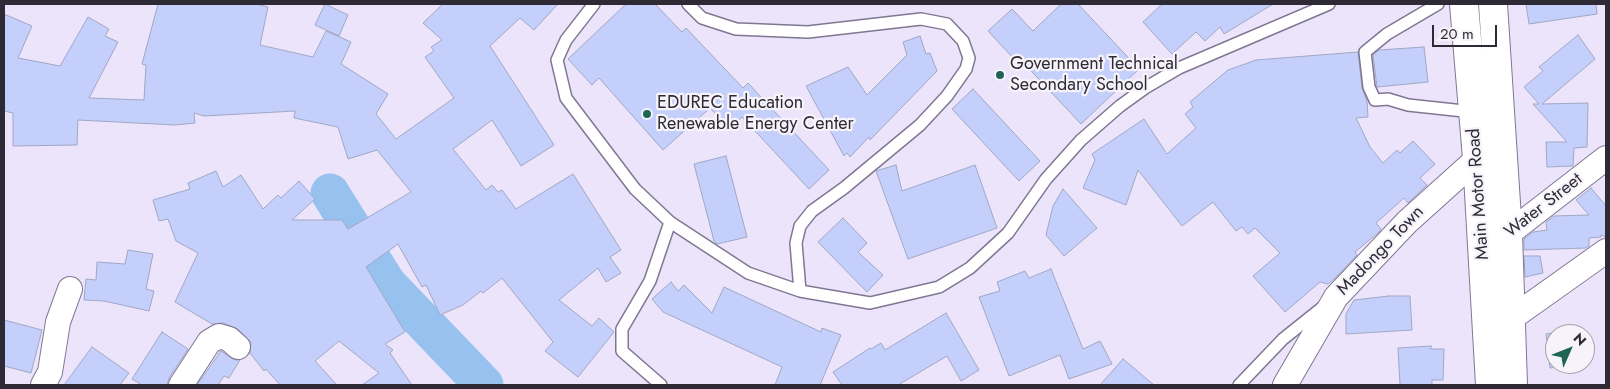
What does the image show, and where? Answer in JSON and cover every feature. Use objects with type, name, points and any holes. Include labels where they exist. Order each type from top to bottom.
[{"type":"main road","name":"Main Motor Road","points":[[1464,4],[1477,158],[1490,385]]},
{"type":"main road","name":"Main Motor Road","points":[[1492,4],[1508,234],[1509,320],[1513,385]]},
{"type":"street","name":"Madongo Town","points":[[1285,385],[1336,297],[1407,222],[1477,158],[1502,138]]},
{"type":"street","name":"Water Street","points":[[1482,254],[1606,158]]},
{"type":"street","points":[[1509,320],[1606,251]]},
{"type":"street","points":[[43,385],[50,372],[58,322],[70,290]]},
{"type":"street","points":[[181,385],[209,342],[219,336],[229,339],[238,347]]},
{"type":"lane","points":[[594,4],[566,40],[557,60],[566,98],[636,189],[670,222],[748,273],[800,292],[870,303],[939,287],[970,268],[1008,233],[1046,179],[1081,140],[1126,102],[1179,68],[1329,4]]},
{"type":"lane","points":[[688,4],[702,18],[736,29],[808,32],[921,19],[947,24],[963,41],[969,58],[966,69],[946,96],[920,125],[844,188],[812,211],[800,226],[796,252],[800,292]]},
{"type":"lane","points":[[1438,4],[1387,34],[1366,52],[1369,87],[1375,100],[1388,99],[1408,105],[1473,112]]},
{"type":"lane","points":[[661,385],[622,351],[622,329],[650,281],[670,222]]},
{"type":"lane","points":[[1239,385],[1284,339],[1336,297]]},
{"type":"building","points":[[158,4],[256,4],[268,7],[260,45],[313,57],[326,31],[351,42],[341,64],[388,94],[376,114],[396,139],[454,98],[425,57],[434,51],[431,47],[442,40],[423,23],[443,4],[558,4],[534,30],[520,18],[490,46],[554,145],[521,166],[492,120],[453,149],[486,190],[492,185],[498,192],[502,190],[516,209],[573,174],[621,250],[610,257],[621,273],[606,282],[598,268],[559,300],[592,326],[599,318],[614,332],[578,377],[545,351],[553,342],[502,278],[483,293],[481,291],[463,305],[440,315],[426,285],[422,287],[398,244],[366,267],[405,332],[385,344],[393,350],[390,353],[412,385],[362,385],[379,373],[339,341],[315,361],[337,385],[280,385],[266,369],[264,371],[250,353],[251,342],[238,329],[223,323],[212,324],[175,302],[198,253],[176,241],[168,219],[159,221],[153,200],[190,189],[188,183],[216,171],[223,187],[241,175],[263,209],[278,195],[281,198],[299,181],[315,199],[292,220],[342,220],[348,229],[411,192],[377,150],[348,159],[338,127],[294,118],[295,111],[204,116],[194,113],[195,123],[175,125],[78,120],[77,145],[13,146],[13,113],[4,111],[4,14],[32,26],[18,58],[60,66],[88,17],[109,29],[105,36],[118,42],[89,98],[144,100],[146,65],[142,64]]},
{"type":"building","points":[[325,4],[348,15],[339,36],[315,25]]},
{"type":"building","points":[[626,4],[655,4],[682,32],[686,28],[743,88],[748,83],[829,170],[809,189],[742,117],[730,129],[710,108],[663,150],[599,78],[592,85],[568,59]]},
{"type":"building","points":[[1061,4],[1078,4],[1139,69],[1081,124],[1019,58],[1016,61],[988,31],[1012,9],[1033,31]]},
{"type":"building","points":[[1162,4],[1273,4],[1224,34],[1220,27],[1205,41],[1196,32],[1172,54],[1143,22]]},
{"type":"building","points":[[1526,4],[1596,4],[1597,14],[1529,24]]},
{"type":"building","points":[[1578,35],[1595,59],[1542,104],[1588,103],[1587,147],[1574,148],[1573,166],[1547,167],[1546,142],[1567,142],[1533,104],[1539,104],[1524,87],[1543,71],[1539,67]]},
{"type":"building","points":[[920,36],[926,54],[930,53],[937,71],[870,140],[869,137],[850,157],[847,153],[844,156],[806,86],[848,67],[867,95],[907,55],[903,42]]},
{"type":"building","points":[[1424,47],[1428,82],[1377,87],[1373,55],[1379,50]]},
{"type":"building","points":[[1358,52],[1362,88],[1367,101],[1368,117],[1356,118],[1370,147],[1383,163],[1397,150],[1400,153],[1413,141],[1435,164],[1420,178],[1427,185],[1408,203],[1404,198],[1376,223],[1381,229],[1379,232],[1355,252],[1357,255],[1335,278],[1328,284],[1320,282],[1285,312],[1253,276],[1280,253],[1255,228],[1248,234],[1242,227],[1236,231],[1213,202],[1182,226],[1138,170],[1126,205],[1083,188],[1095,160],[1092,154],[1144,119],[1167,154],[1196,128],[1185,114],[1193,107],[1190,102],[1228,70],[1256,60]]},
{"type":"building","points":[[973,89],[1040,161],[1019,181],[952,109]]},
{"type":"building","points":[[726,156],[747,237],[717,244],[714,241],[694,164]]},
{"type":"building","points":[[896,165],[902,191],[975,165],[997,228],[908,259],[876,171]]},
{"type":"building","points":[[1591,188],[1606,206],[1606,237],[1601,235],[1601,237],[1589,238],[1589,246],[1586,248],[1524,250],[1524,239],[1533,232],[1547,230],[1546,222],[1554,216],[1589,215],[1576,200]]},
{"type":"building","points":[[1063,189],[1097,228],[1064,256],[1046,235],[1053,206]]},
{"type":"building","points":[[843,218],[867,243],[858,252],[883,275],[867,292],[818,242]]},
{"type":"building","points":[[128,250],[153,254],[146,289],[154,291],[149,311],[104,301],[84,300],[86,279],[96,280],[97,262],[125,264]]},
{"type":"building","points":[[1524,256],[1540,256],[1543,273],[1525,277]]},
{"type":"building","points":[[1051,269],[1083,349],[1100,341],[1112,364],[1069,379],[1060,355],[1009,376],[979,297],[1000,291],[997,282],[1025,271],[1029,278]]},
{"type":"building","points":[[671,282],[678,291],[684,285],[712,313],[724,287],[821,332],[822,328],[841,335],[820,385],[775,385],[782,367],[663,312],[652,299]]},
{"type":"building","points":[[1410,296],[1412,330],[1346,334],[1346,314],[1354,300]]},
{"type":"building","points":[[946,313],[979,370],[961,381],[947,356],[898,385],[842,385],[833,372],[881,343],[885,350]]},
{"type":"building","points":[[4,320],[42,330],[31,373],[4,366]]},
{"type":"building","points":[[162,332],[188,349],[169,378],[167,385],[142,385],[132,379]]},
{"type":"building","points":[[1431,346],[1431,349],[1444,349],[1443,380],[1432,380],[1432,385],[1400,385],[1398,348]]},
{"type":"building","points":[[92,347],[129,373],[120,385],[64,385]]},
{"type":"building","points":[[221,351],[235,360],[240,360],[229,378],[224,376],[218,385],[197,385]]},
{"type":"building","points":[[1123,359],[1154,385],[1100,385]]},
{"type":"waterway","points":[[330,193],[387,284],[484,385]]},
{"type":"place","name":"Government Technical Secondary School","points":[[1000,75]]},
{"type":"place","name":"EDUREC Education Renewable Energy Center","points":[[647,114]]}]
